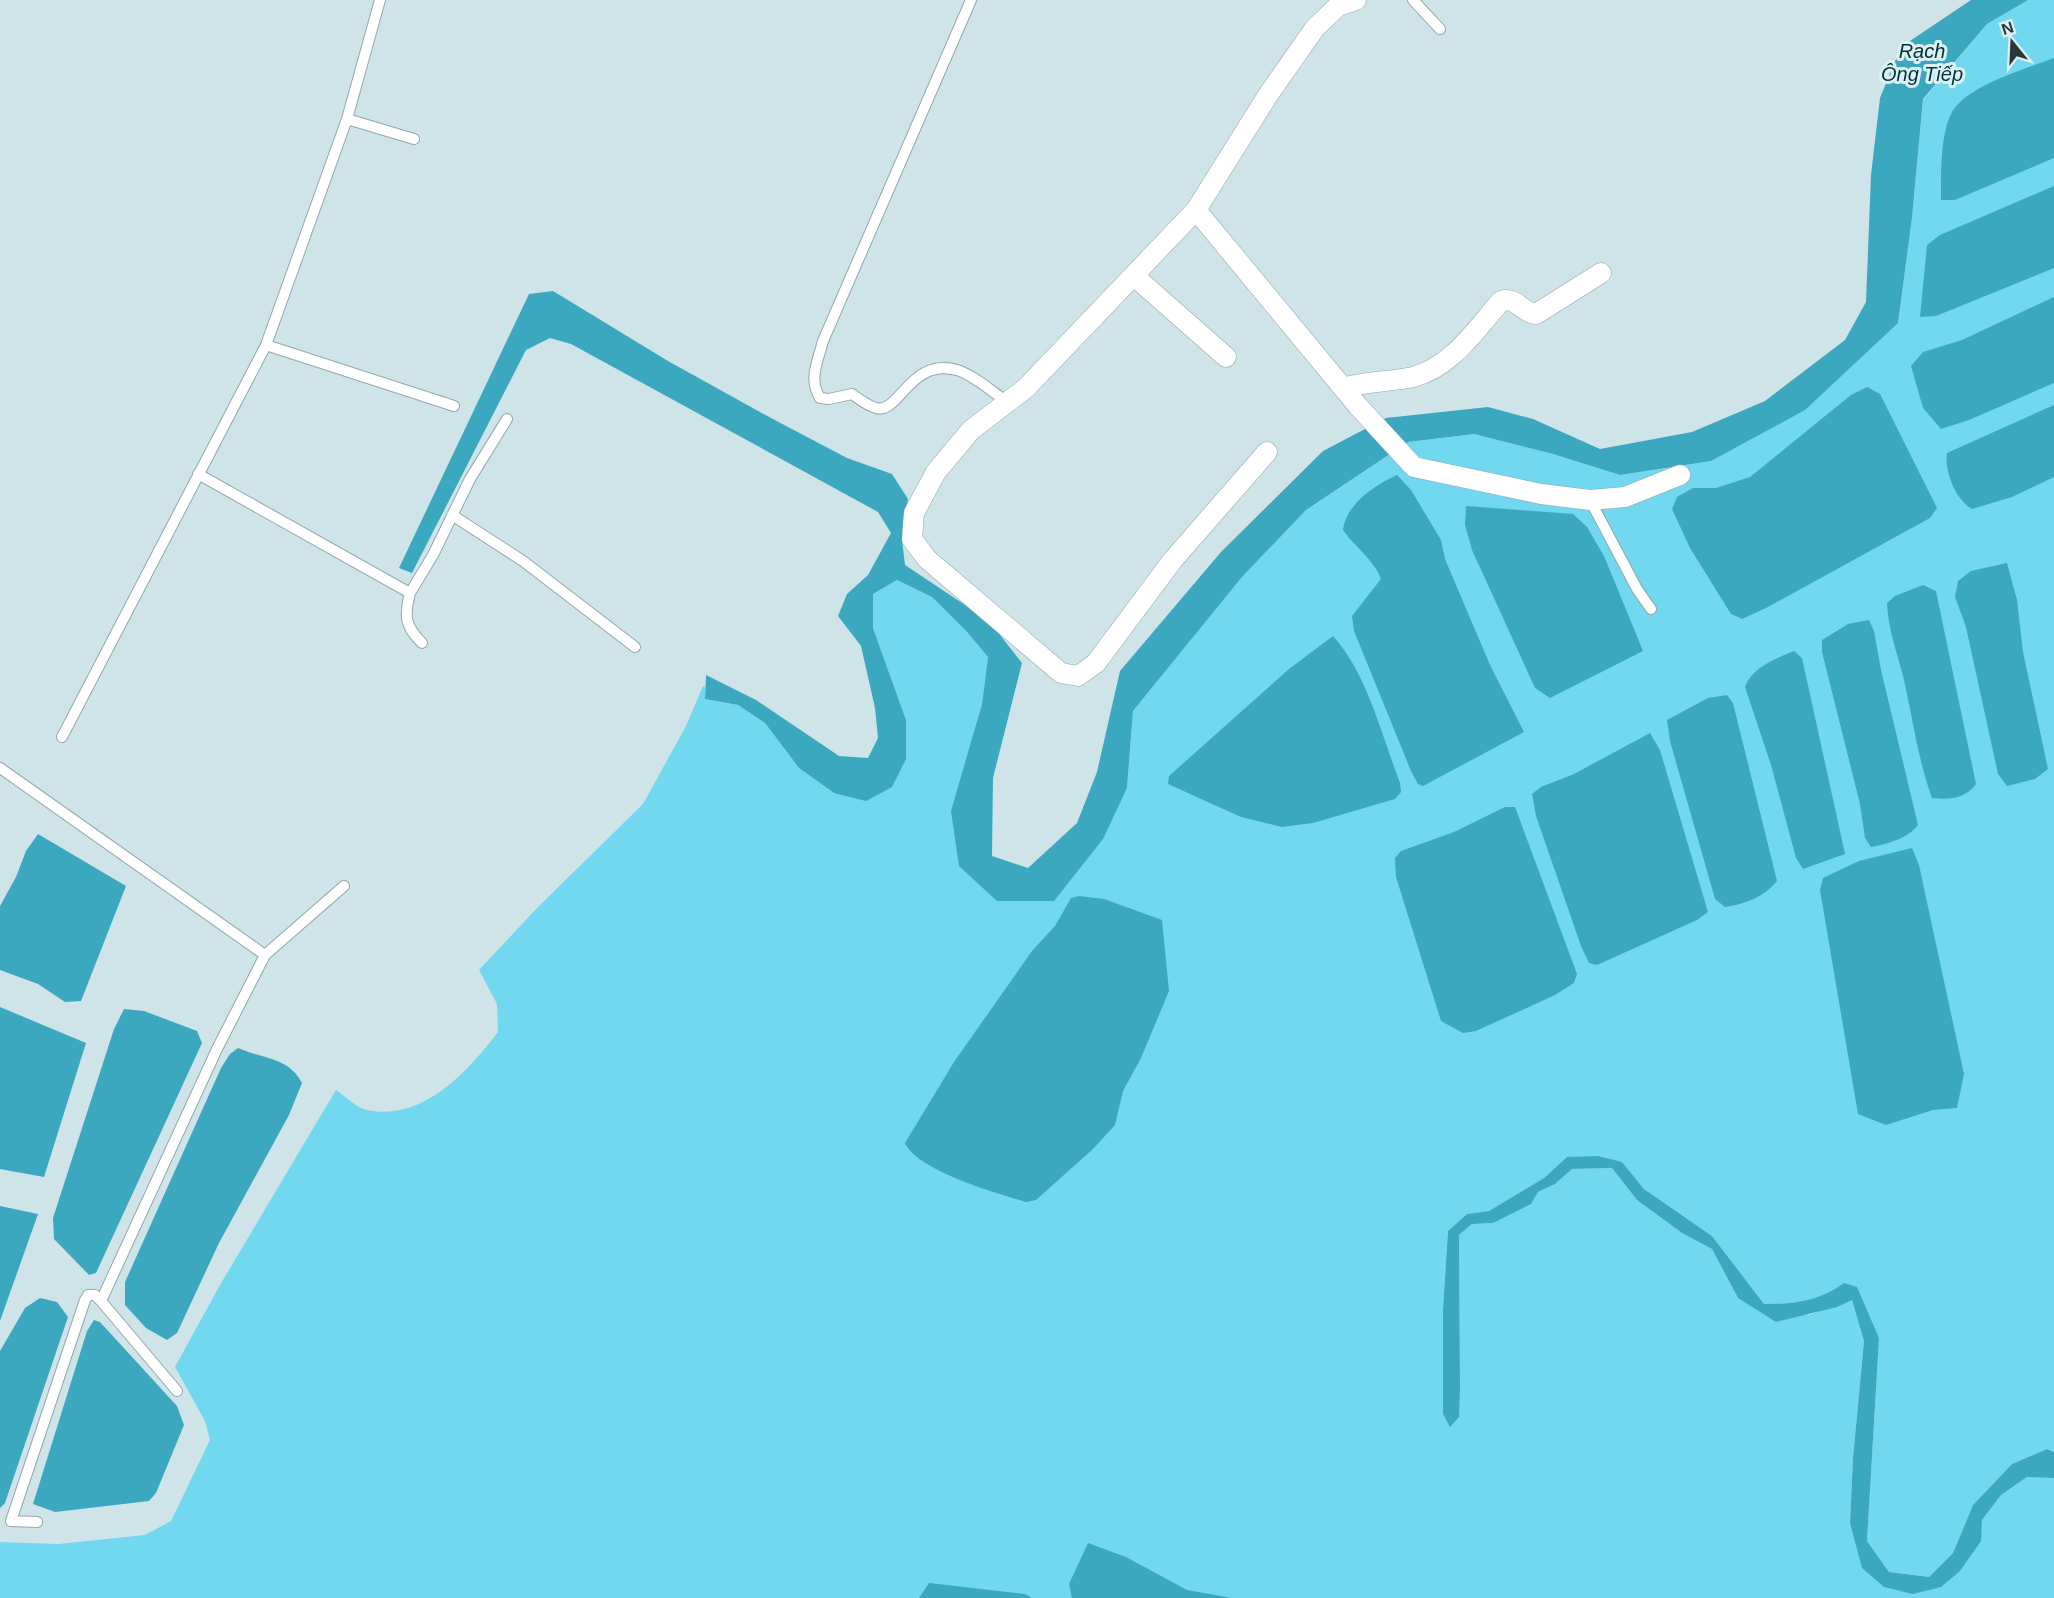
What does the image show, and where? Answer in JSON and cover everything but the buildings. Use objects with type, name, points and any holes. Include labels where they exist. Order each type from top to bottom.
[{"type":"street","points":[[1267,452],[1172,561],[1096,663],[1078,676],[1061,673],[927,559],[912,539],[914,513],[936,472],[971,430],[1008,402],[1134,276],[1196,210],[1268,95],[1315,28],[1338,6],[1356,0]]},
{"type":"street","points":[[1196,210],[1358,406],[1403,458],[1414,467],[1541,494],[1590,500],[1625,497],[1680,475]]},
{"type":"street","points":[[1343,388],[1364,382],[1413,377],[1429,371],[1459,349],[1501,301],[1512,301],[1529,314],[1536,314],[1601,273]]},
{"type":"street","points":[[1134,276],[1226,357]]},
{"type":"lane","points":[[62,737],[266,345],[347,119],[380,0]]},
{"type":"lane","points":[[971,0],[824,341],[813,375],[814,389],[820,398],[829,399],[852,394],[875,408],[885,409],[913,380],[943,368],[959,370],[1008,402]]},
{"type":"lane","points":[[1413,0],[1440,29]]},
{"type":"lane","points":[[347,119],[414,139]]},
{"type":"lane","points":[[266,345],[454,406]]},
{"type":"lane","points":[[422,643],[406,623],[405,614],[410,593],[470,479],[507,419]]},
{"type":"lane","points":[[198,474],[410,593]]},
{"type":"lane","points":[[1590,500],[1637,589],[1651,609]]},
{"type":"lane","points":[[452,515],[523,561],[635,647]]},
{"type":"lane","points":[[0,768],[265,955]]},
{"type":"lane","points":[[101,1301],[217,1049],[265,955],[344,886]]},
{"type":"lane","points":[[38,1522],[5,1520],[88,1295],[95,1295],[101,1301],[177,1391]]},
{"type":"shaded area","points":[[2028,0],[2054,0],[2054,1452],[2047,1449],[2012,1464],[1973,1505],[1953,1553],[1929,1577],[1889,1572],[1867,1541],[1879,1338],[1844,1283],[1816,1298],[1764,1304],[1712,1236],[1644,1189],[1622,1162],[1567,1157],[1544,1178],[1489,1211],[1467,1214],[1448,1231],[1443,1309],[1443,1414],[1450,1426],[1460,1387],[1459,1235],[1472,1224],[1493,1223],[1538,1192],[1555,1184],[1572,1169],[1612,1168],[1637,1200],[1682,1233],[1712,1249],[1738,1298],[1809,1315],[1852,1299],[1864,1341],[1853,1458],[1850,1523],[1884,1587],[1960,1571],[1980,1541],[1982,1520],[2001,1495],[2027,1477],[2054,1478],[2054,1598],[0,1598],[0,1542],[58,1544],[145,1535],[171,1521],[210,1440],[205,1421],[175,1367],[220,1285],[336,1090],[363,1109],[387,1112],[407,1108],[425,1101],[442,1090],[473,1062],[498,1032],[497,1004],[479,970],[538,907],[643,804],[686,726],[703,686],[705,687],[705,699],[738,705],[765,723],[799,768],[834,793],[906,720],[873,628],[873,594],[897,580],[932,597],[988,657],[982,704],[969,751],[997,901],[1127,789],[1133,711],[1242,577],[1306,510],[1408,442],[1474,434],[1553,454],[1620,475],[1711,461],[1898,323],[1912,218],[1923,100],[1987,24]]},
{"type":"water","name":"Rạch Ông Tiếp","points":[[1971,0],[2028,0],[1987,24],[1923,99],[1912,218],[1898,323],[1805,410],[1711,461],[1620,475],[1553,454],[1474,434],[1408,442],[1306,510],[1242,577],[1133,711],[1127,788],[1103,839],[1054,901],[997,901],[959,866],[951,811],[982,704],[988,657],[932,597],[897,580],[873,594],[873,628],[906,720],[906,759],[892,787],[866,801],[834,793],[799,768],[765,723],[738,705],[705,699],[706,675],[756,700],[839,756],[868,758],[878,738],[875,708],[861,646],[838,616],[847,594],[868,575],[891,533],[878,512],[571,344],[550,338],[526,350],[412,573],[399,568],[529,294],[553,291],[668,361],[771,418],[847,458],[892,474],[908,499],[902,540],[905,565],[989,621],[1022,663],[993,778],[992,856],[1028,868],[1077,823],[1097,772],[1120,671],[1221,552],[1323,451],[1386,418],[1488,407],[1533,419],[1600,449],[1692,432],[1765,401],[1845,340],[1866,302],[1871,175],[1880,98],[1901,47]]},
{"type":"water","points":[[2054,58],[2054,158],[1955,200],[1941,200],[1943,143],[1952,112],[1960,102],[1984,86]]},
{"type":"water","points":[[2054,186],[2054,268],[1936,316],[1920,317],[1927,245],[1940,235]]},
{"type":"water","points":[[2054,297],[2054,383],[1969,420],[1941,429],[1923,408],[1911,366],[1923,352],[1962,340]]},
{"type":"water","points":[[1867,387],[1880,394],[1937,508],[1930,518],[1766,608],[1742,619],[1731,614],[1690,548],[1672,509],[1677,497],[1693,488],[1716,488],[1750,477],[1851,395]]},
{"type":"water","points":[[2054,405],[2054,477],[2012,497],[1972,509],[1966,505],[1956,492],[1949,476],[1947,453]]},
{"type":"water","points":[[1397,475],[1411,490],[1441,540],[1445,559],[1490,665],[1524,732],[1423,786],[1418,784],[1411,771],[1354,631],[1352,616],[1381,579],[1374,566],[1343,530],[1350,512],[1363,496]]},
{"type":"water","points":[[1466,506],[1573,514],[1587,527],[1604,556],[1643,651],[1550,698],[1535,688],[1472,550],[1465,525]]},
{"type":"water","points":[[2007,563],[2017,600],[2023,652],[2048,769],[2035,779],[2007,786],[1998,774],[1966,627],[1955,597],[1958,581],[1971,571]]},
{"type":"water","points":[[1923,585],[1936,591],[1976,784],[1962,796],[1945,799],[1932,798],[1927,784],[1888,613],[1887,603],[1895,596]]},
{"type":"water","points":[[1869,620],[1874,631],[1918,825],[1903,837],[1871,847],[1865,838],[1860,804],[1822,652],[1822,640],[1848,624]]},
{"type":"water","points":[[1333,636],[1356,669],[1365,687],[1400,783],[1401,792],[1395,799],[1313,823],[1282,827],[1241,817],[1168,784],[1169,776],[1289,669]]},
{"type":"water","points":[[1794,651],[1802,658],[1845,854],[1803,869],[1796,858],[1771,765],[1745,687],[1748,680],[1759,669]]},
{"type":"water","points":[[1727,695],[1733,703],[1777,881],[1754,899],[1725,907],[1715,899],[1670,741],[1667,720],[1708,698]]},
{"type":"water","points":[[1650,733],[1660,750],[1708,912],[1697,920],[1597,965],[1589,963],[1581,946],[1536,816],[1532,794],[1541,787],[1574,774]]},
{"type":"water","points":[[1505,807],[1515,807],[1577,974],[1574,983],[1555,995],[1476,1031],[1463,1033],[1441,1021],[1396,877],[1395,858],[1401,851],[1454,832]]},
{"type":"water","points":[[38,834],[126,886],[81,1001],[65,1002],[38,984],[0,970],[0,906],[16,877],[26,851]]},
{"type":"water","points":[[1912,848],[1919,865],[1964,1074],[1957,1108],[1933,1110],[1886,1125],[1858,1114],[1820,890],[1823,878],[1859,861]]},
{"type":"water","points":[[1079,896],[1104,899],[1162,920],[1169,991],[1141,1058],[1123,1091],[1115,1125],[1093,1149],[1036,1200],[1026,1202],[978,1187],[941,1172],[925,1163],[905,1143],[954,1062],[1032,951],[1055,926],[1071,898]]},
{"type":"water","points":[[0,1007],[86,1043],[44,1177],[0,1169]]},
{"type":"water","points":[[124,1009],[144,1011],[197,1031],[202,1043],[96,1273],[89,1275],[54,1239],[53,1218],[114,1029]]},
{"type":"water","points":[[238,1048],[283,1063],[297,1074],[302,1083],[289,1115],[219,1243],[177,1333],[167,1340],[146,1328],[125,1305],[125,1282],[221,1068],[230,1054]]},
{"type":"water","points":[[1598,1156],[1622,1162],[1644,1189],[1712,1236],[1764,1304],[1816,1298],[1844,1283],[1857,1287],[1879,1338],[1867,1541],[1889,1572],[1929,1577],[1953,1553],[1973,1505],[2012,1464],[2047,1449],[2054,1452],[2054,1478],[2027,1477],[2001,1495],[1982,1520],[1981,1541],[1960,1571],[1941,1587],[1913,1594],[1884,1587],[1862,1568],[1850,1523],[1853,1458],[1864,1341],[1852,1300],[1837,1307],[1776,1322],[1738,1298],[1712,1249],[1682,1233],[1637,1200],[1612,1168],[1572,1169],[1555,1184],[1538,1192],[1531,1204],[1493,1223],[1472,1224],[1459,1235],[1459,1417],[1450,1427],[1443,1414],[1443,1309],[1448,1231],[1467,1214],[1489,1211],[1544,1178],[1567,1157]]},
{"type":"water","points":[[0,1206],[38,1214],[0,1321]]},
{"type":"water","points":[[40,1298],[57,1302],[68,1317],[5,1503],[0,1508],[0,1351],[25,1308]]},
{"type":"water","points":[[94,1320],[100,1322],[177,1406],[184,1425],[156,1493],[149,1501],[55,1512],[33,1504],[87,1331]]},
{"type":"water","points":[[1088,1543],[1126,1557],[1187,1590],[1232,1598],[1072,1598],[1069,1584]]},
{"type":"water","points":[[929,1583],[1025,1594],[1032,1598],[919,1598]]}]
